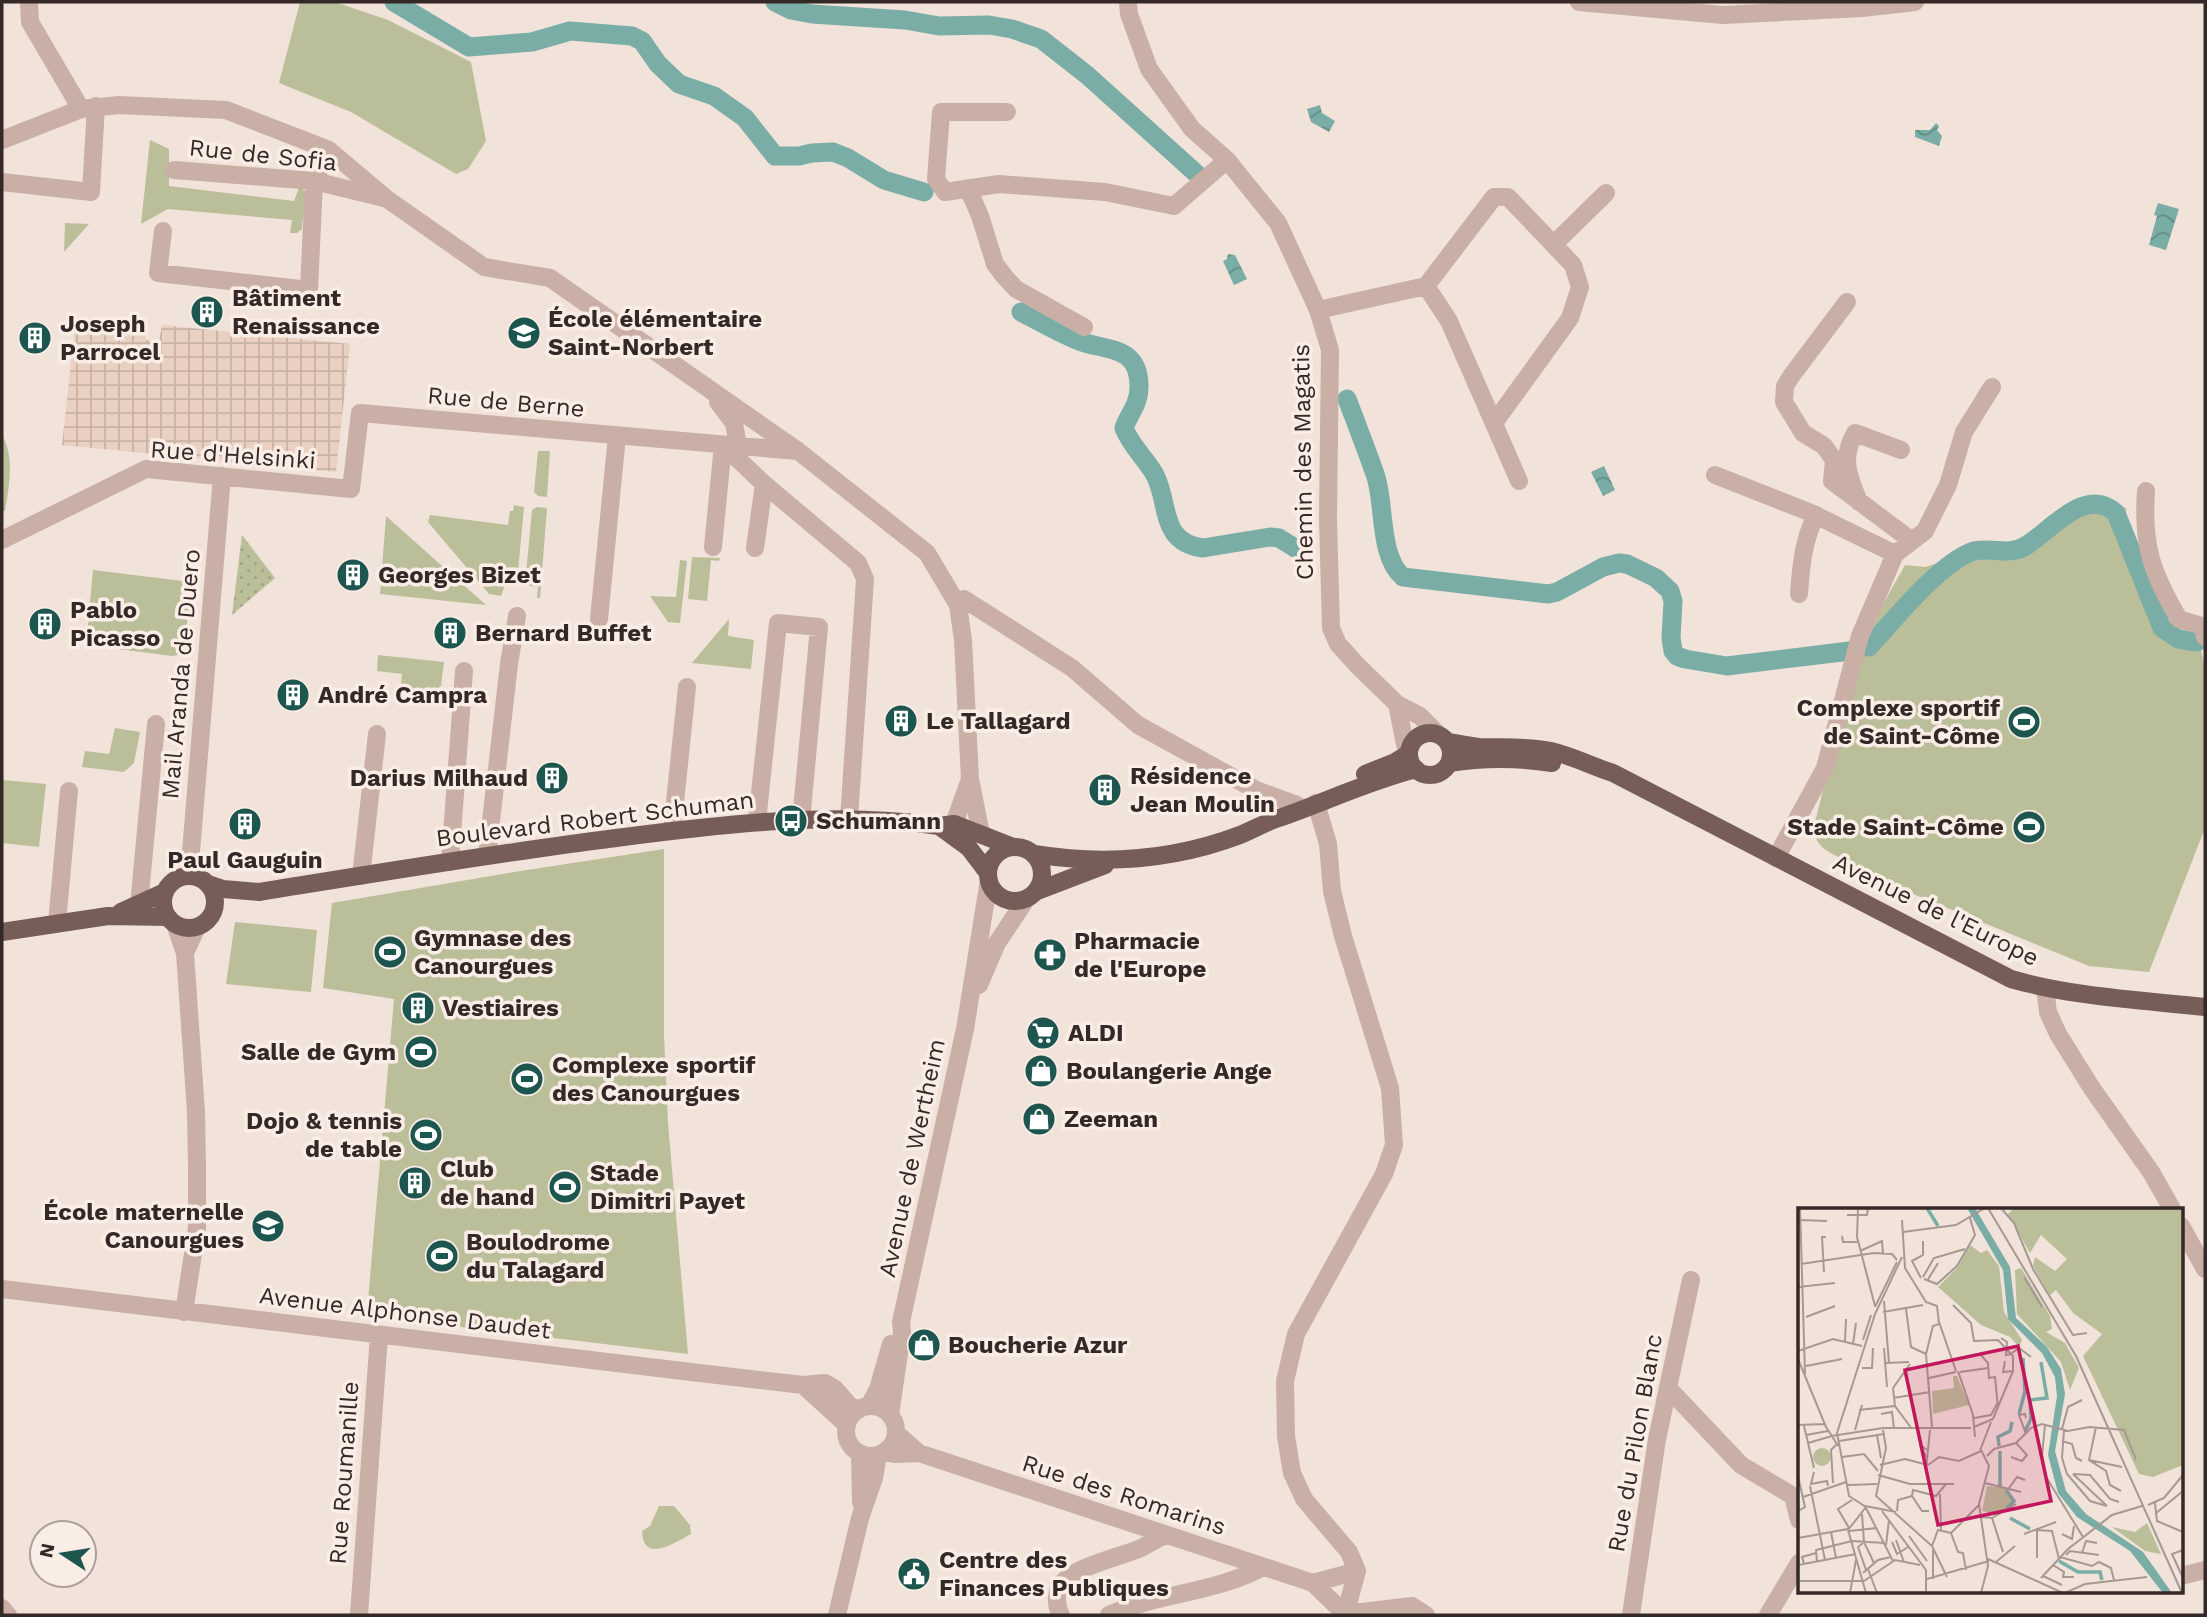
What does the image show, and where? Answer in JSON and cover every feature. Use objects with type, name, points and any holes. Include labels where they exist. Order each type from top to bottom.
[{"type":"main road","points":[[1432,733],[1443,738],[1451,752],[1449,763],[1445,768],[1428,775],[1411,758],[1411,744],[1420,735],[1432,733]]},
{"type":"main road","name":"Avenue de l'Europe","points":[[1443,738],[1478,747],[1504,746],[1569,755],[1613,773],[2011,979],[2087,995],[2205,1007]]},
{"type":"main road","points":[[1279,818],[1297,805],[1342,782],[1411,758]]},
{"type":"main road","points":[[1034,854],[1063,859],[1115,861],[1201,848],[1241,835],[1316,803],[1411,758]]},
{"type":"main road","name":"Avenue de l'Europe","points":[[1449,763],[1523,760],[1565,765],[1587,764]]},
{"type":"main road","name":"Boulevard Robert Schuman","points":[[208,884],[223,889],[259,892],[487,856],[757,822],[849,819],[947,825],[981,834],[1013,847]]},
{"type":"main road","points":[[947,825],[969,848],[997,894],[1011,901],[1115,861]]},
{"type":"main road","points":[[989,877],[993,859],[1005,849],[1013,847],[1028,850],[1039,860],[1042,876],[1032,895]]},
{"type":"main road","points":[[2,932],[108,916],[171,920],[189,928],[197,927],[208,920],[215,899],[208,884],[190,876],[175,880],[165,892],[139,905],[108,916]]},
{"type":"main road","points":[[165,892],[164,909],[171,920]]},
{"type":"main road","name":"Boulevard Robert Schuman","points":[[214,908],[244,900],[259,892]]},
{"type":"street","points":[[2,182],[91,192],[89,108],[30,22],[29,2]]},
{"type":"street","name":"Chemin des Magatis","points":[[1128,2],[1129,14],[1149,69],[1192,130],[1227,160],[1278,223],[1318,310],[1330,350],[1328,519],[1331,628],[1338,644],[1357,665],[1397,704],[1420,716],[1443,738]]},
{"type":"street","points":[[1579,2],[1723,15],[1862,8],[1915,2]]},
{"type":"street","points":[[2,140],[89,108],[119,105],[226,110],[329,150],[387,199],[484,267],[550,278],[799,451],[927,553],[958,605],[963,640],[970,779],[981,834]]},
{"type":"street","points":[[1007,112],[941,112],[936,179],[946,192],[999,184],[1105,192],[1174,206],[1227,160]]},
{"type":"street","points":[[163,231],[158,273],[309,290],[314,181],[329,150]]},
{"type":"street","name":"Rue de Sofia","points":[[174,170],[314,181],[387,199]]},
{"type":"street","points":[[968,188],[995,264],[1004,276],[1016,289],[1084,327]]},
{"type":"street","points":[[1554,244],[1606,193]]},
{"type":"street","points":[[1318,310],[1426,286],[1493,197],[1508,197],[1573,265],[1580,287],[1570,318],[1494,423]]},
{"type":"street","points":[[1426,286],[1449,321],[1518,481]]},
{"type":"street","points":[[1847,302],[1785,386],[1784,402],[1803,433],[1824,446],[1834,460],[1832,481],[1912,541]]},
{"type":"street","points":[[1776,858],[1825,768],[1860,636],[1895,554],[1926,531],[1948,485],[1964,432],[1992,387]]},
{"type":"street","points":[[712,393],[734,423],[713,547]]},
{"type":"street","name":"Rue de Berne","points":[[351,489],[360,413],[799,451]]},
{"type":"street","points":[[1859,502],[1848,476],[1846,448],[1855,433],[1901,450]]},
{"type":"street","points":[[600,620],[617,436]]},
{"type":"street","points":[[730,446],[764,484],[858,564],[865,579],[849,819]]},
{"type":"street","name":"Rue d'Helsinki","points":[[2,540],[146,468],[351,489]]},
{"type":"street","points":[[1715,475],[1816,515],[1895,554]]},
{"type":"street","name":"Mail Aranda de Duero","points":[[190,876],[222,476]]},
{"type":"street","points":[[755,548],[764,484]]},
{"type":"street","points":[[2146,491],[2145,538],[2152,566],[2179,619],[2204,630]]},
{"type":"street","points":[[1799,594],[1801,557],[1816,515]]},
{"type":"street","points":[[964,599],[1072,668],[1138,725],[1256,790],[1297,805]]},
{"type":"street","points":[[487,856],[517,616]]},
{"type":"street","points":[[757,822],[778,623],[819,627],[800,821]]},
{"type":"street","points":[[450,862],[464,671]]},
{"type":"street","points":[[672,831],[687,687]]},
{"type":"street","points":[[1397,704],[1405,744],[1411,758]]},
{"type":"street","points":[[139,905],[156,724]]},
{"type":"street","points":[[361,876],[377,734]]},
{"type":"street","points":[[947,825],[970,779]]},
{"type":"street","points":[[57,923],[69,791]]},
{"type":"street","points":[[1316,803],[1328,844],[1332,891],[1343,936],[1391,1088],[1394,1145],[1384,1174],[1296,1334],[1285,1381],[1285,1422],[1292,1473],[1304,1499],[1349,1552],[1357,1571],[1345,1615]]},
{"type":"street","name":"Avenue de Wertheim","points":[[890,1415],[902,1333],[901,1322],[970,1004],[989,877]]},
{"type":"street","name":"Avenue de Wertheim","points":[[970,1004],[997,943],[1032,895]]},
{"type":"street","points":[[171,920],[185,953],[195,1112],[197,1228],[184,1312]]},
{"type":"street","points":[[185,953],[197,927]]},
{"type":"street","points":[[2045,988],[2048,1012],[2058,1034],[2091,1087],[2151,1171],[2171,1208]]},
{"type":"street","points":[[2182,1228],[2205,1269]]},
{"type":"street","name":"Rue du Pilon Blanc","points":[[1631,1615],[1657,1439],[1691,1280]]},
{"type":"street","name":"Avenue Alphonse Daudet","points":[[2,1289],[803,1384],[825,1383],[835,1389],[858,1414]]},
{"type":"street","name":"Avenue de Wertheim","points":[[858,1414],[878,1389],[895,1331],[901,1322]]},
{"type":"street","name":"Rue Roumanille","points":[[359,1615],[379,1335]]},
{"type":"street","points":[[1668,1388],[1741,1465],[1796,1497]]},
{"type":"street","points":[[877,1406],[890,1415],[894,1420],[896,1433],[890,1447],[874,1453],[854,1448],[849,1441],[858,1414],[877,1406]]},
{"type":"street","name":"Rue des Romarins","points":[[896,1433],[919,1453]]},
{"type":"street","points":[[837,1615],[874,1453]]},
{"type":"street","name":"Rue des Romarins","points":[[874,1453],[919,1453],[1313,1583]]},
{"type":"street","points":[[1061,1615],[1057,1608],[1059,1588],[1065,1579],[1165,1535]]},
{"type":"street","points":[[1768,1615],[1798,1565]]},
{"type":"street","points":[[1109,1615],[1165,1596],[1241,1578],[1263,1567]]},
{"type":"street","points":[[2182,1576],[2205,1570]]},
{"type":"street","points":[[1345,1615],[1313,1583],[1357,1571]]},
{"type":"street","points":[[1345,1615],[1412,1606],[1426,1615]]},
{"type":"street","points":[[2,1608],[8,1615]]},
{"type":"green space","points":[[300,2],[335,2],[388,20],[471,62],[486,141],[468,169],[456,174],[351,112],[279,83]]},
{"type":"green space","points":[[150,140],[169,149],[169,186],[294,201],[300,185],[305,194],[302,229],[297,233],[290,233],[292,220],[168,209],[141,224]]},
{"type":"green space","points":[[65,223],[89,224],[64,252]]},
{"type":"green space","points":[[2,435],[10,463],[5,511],[2,511]]},
{"type":"green space","points":[[538,451],[550,451],[547,497],[538,496],[534,492]]},
{"type":"green space","name":"Complexe sportif de Saint-Côme","points":[[2110,504],[2126,508],[2126,523],[2154,599],[2170,626],[2179,633],[2198,637],[2205,668],[2205,828],[2149,972],[2089,966],[1845,866],[1846,861],[1821,846],[1813,830],[1841,726],[1875,623],[1905,565],[1925,567],[1951,559],[1962,550],[1982,542],[2003,547],[2053,520],[2088,506]]},
{"type":"green space","points":[[514,505],[524,507],[517,582],[506,582],[501,596],[489,594],[428,522],[430,515],[508,525],[510,511],[513,511]]},
{"type":"green space","points":[[537,507],[547,508],[540,598],[537,598],[538,587],[525,585],[532,510]]},
{"type":"green space","points":[[386,516],[486,605],[380,594]]},
{"type":"green space","points":[[242,535],[275,578],[232,615]]},
{"type":"green space","points":[[692,557],[720,558],[719,561],[711,560],[707,601],[688,599]]},
{"type":"green space","points":[[680,560],[687,561],[680,623],[668,622],[650,596],[676,597]]},
{"type":"green space","points":[[93,570],[191,582],[184,654],[172,656],[86,645]]},
{"type":"green space","points":[[729,619],[728,636],[754,640],[751,669],[692,663]]},
{"type":"green space","points":[[378,655],[444,662],[441,686],[422,697],[400,691],[402,674],[377,671]]},
{"type":"green space","points":[[115,728],[140,732],[134,763],[124,772],[82,767],[85,751],[109,754]]},
{"type":"green space","points":[[2,780],[46,784],[39,847],[2,843]]},
{"type":"green space","name":"Complexe sportif des Canourgues","points":[[664,849],[664,1035],[668,1123],[688,1354],[461,1327],[368,1301],[394,999],[323,988],[332,903]]},
{"type":"green space","points":[[235,922],[317,930],[311,992],[226,984]]},
{"type":"green space","points":[[659,1506],[674,1506],[690,1525],[691,1534],[669,1546],[654,1549],[648,1547],[644,1541],[642,1531],[650,1526]]},
{"type":"shaded area","points":[[76,317],[146,324],[145,340],[159,341],[162,325],[350,344],[336,472],[62,445]]},
{"type":"water","points":[[1320,105],[1322,113],[1335,121],[1329,132],[1311,122],[1307,109]]},
{"type":"water","points":[[1936,123],[1942,136],[1939,146],[1915,137],[1915,130],[1930,130]]},
{"type":"water","points":[[2158,203],[2179,209],[2166,250],[2149,245]]},
{"type":"water","points":[[1228,254],[1235,255],[1247,279],[1234,285],[1223,261]]},
{"type":"water","points":[[1604,466],[1615,490],[1603,496],[1591,472]]},
{"type":"waterway","points":[[394,2],[469,47],[532,42],[570,31],[632,36],[642,41],[658,64],[679,84],[714,96],[745,118],[775,156],[833,152],[884,180],[924,192]]},
{"type":"waterway","points":[[775,2],[791,10],[812,14],[905,20],[939,26],[989,25],[1012,29],[1041,39],[1087,75],[1199,176]]},
{"type":"waterway","points":[[1021,312],[1079,341],[1120,352],[1134,364],[1138,374],[1139,394],[1124,428],[1155,475],[1168,520],[1179,538],[1203,548],[1270,537],[1279,538],[1303,553]]},
{"type":"waterway","points":[[1347,399],[1376,477],[1390,557],[1403,577],[1548,594],[1557,592],[1603,567],[1627,564],[1656,578],[1670,591],[1673,601],[1671,638],[1673,651],[1677,656],[1727,666],[1850,651]]},
{"type":"waterway","points":[[1869,647],[1917,594],[1958,559],[1978,550],[2018,550],[2068,514],[2092,504],[2104,506],[2116,513],[2162,628],[2178,639],[2197,642]]},
{"type":"place","name":"Bâtiment Renaissance","points":[[207,312]]},
{"type":"place","name":"École élémentaire Saint-Norbert","points":[[524,333]]},
{"type":"place","name":"Joseph Parrocel","points":[[35,338]]},
{"type":"place","name":"Georges Bizet","points":[[353,575]]},
{"type":"place","name":"Pablo Picasso","points":[[45,624]]},
{"type":"place","name":"Bernard Buffet","points":[[450,633]]},
{"type":"place","name":"André Campra","points":[[293,695]]},
{"type":"place","name":"Le Tallagard","points":[[901,721]]},
{"type":"place","name":"Complexe sportif de Saint-Côme","points":[[2024,722]]},
{"type":"place","name":"Darius Milhaud","points":[[552,778]]},
{"type":"place","name":"Résidence Jean Moulin","points":[[1105,790]]},
{"type":"place","name":"Schumann","points":[[791,821]]},
{"type":"place","name":"Paul Gauguin","points":[[245,824]]},
{"type":"place","name":"Stade Saint-Côme","points":[[2029,827]]},
{"type":"place","name":"Gymnase des Canourgues","points":[[390,952]]},
{"type":"place","name":"Pharmacie de l'Europe","points":[[1050,955]]},
{"type":"place","name":"Vestiaires","points":[[418,1008]]},
{"type":"place","name":"ALDI","points":[[1043,1033]]},
{"type":"place","name":"Salle de Gym","points":[[421,1052]]},
{"type":"place","name":"Boulangerie Ange","points":[[1041,1071]]},
{"type":"place","name":"Complexe sportif des Canourgues","points":[[527,1079]]},
{"type":"place","name":"Zeeman","points":[[1039,1119]]},
{"type":"place","name":"Dojo & tennis de table","points":[[426,1135]]},
{"type":"place","name":"Club de hand","points":[[415,1183]]},
{"type":"place","name":"Stade Dimitri Payet","points":[[565,1187]]},
{"type":"place","name":"École maternelle Canourgues","points":[[268,1226]]},
{"type":"place","name":"Boulodrome du Talagard","points":[[442,1256]]},
{"type":"place","name":"Boucherie Azur","points":[[924,1345]]},
{"type":"place","name":"Centre des Finances Publiques","points":[[914,1574]]}]
